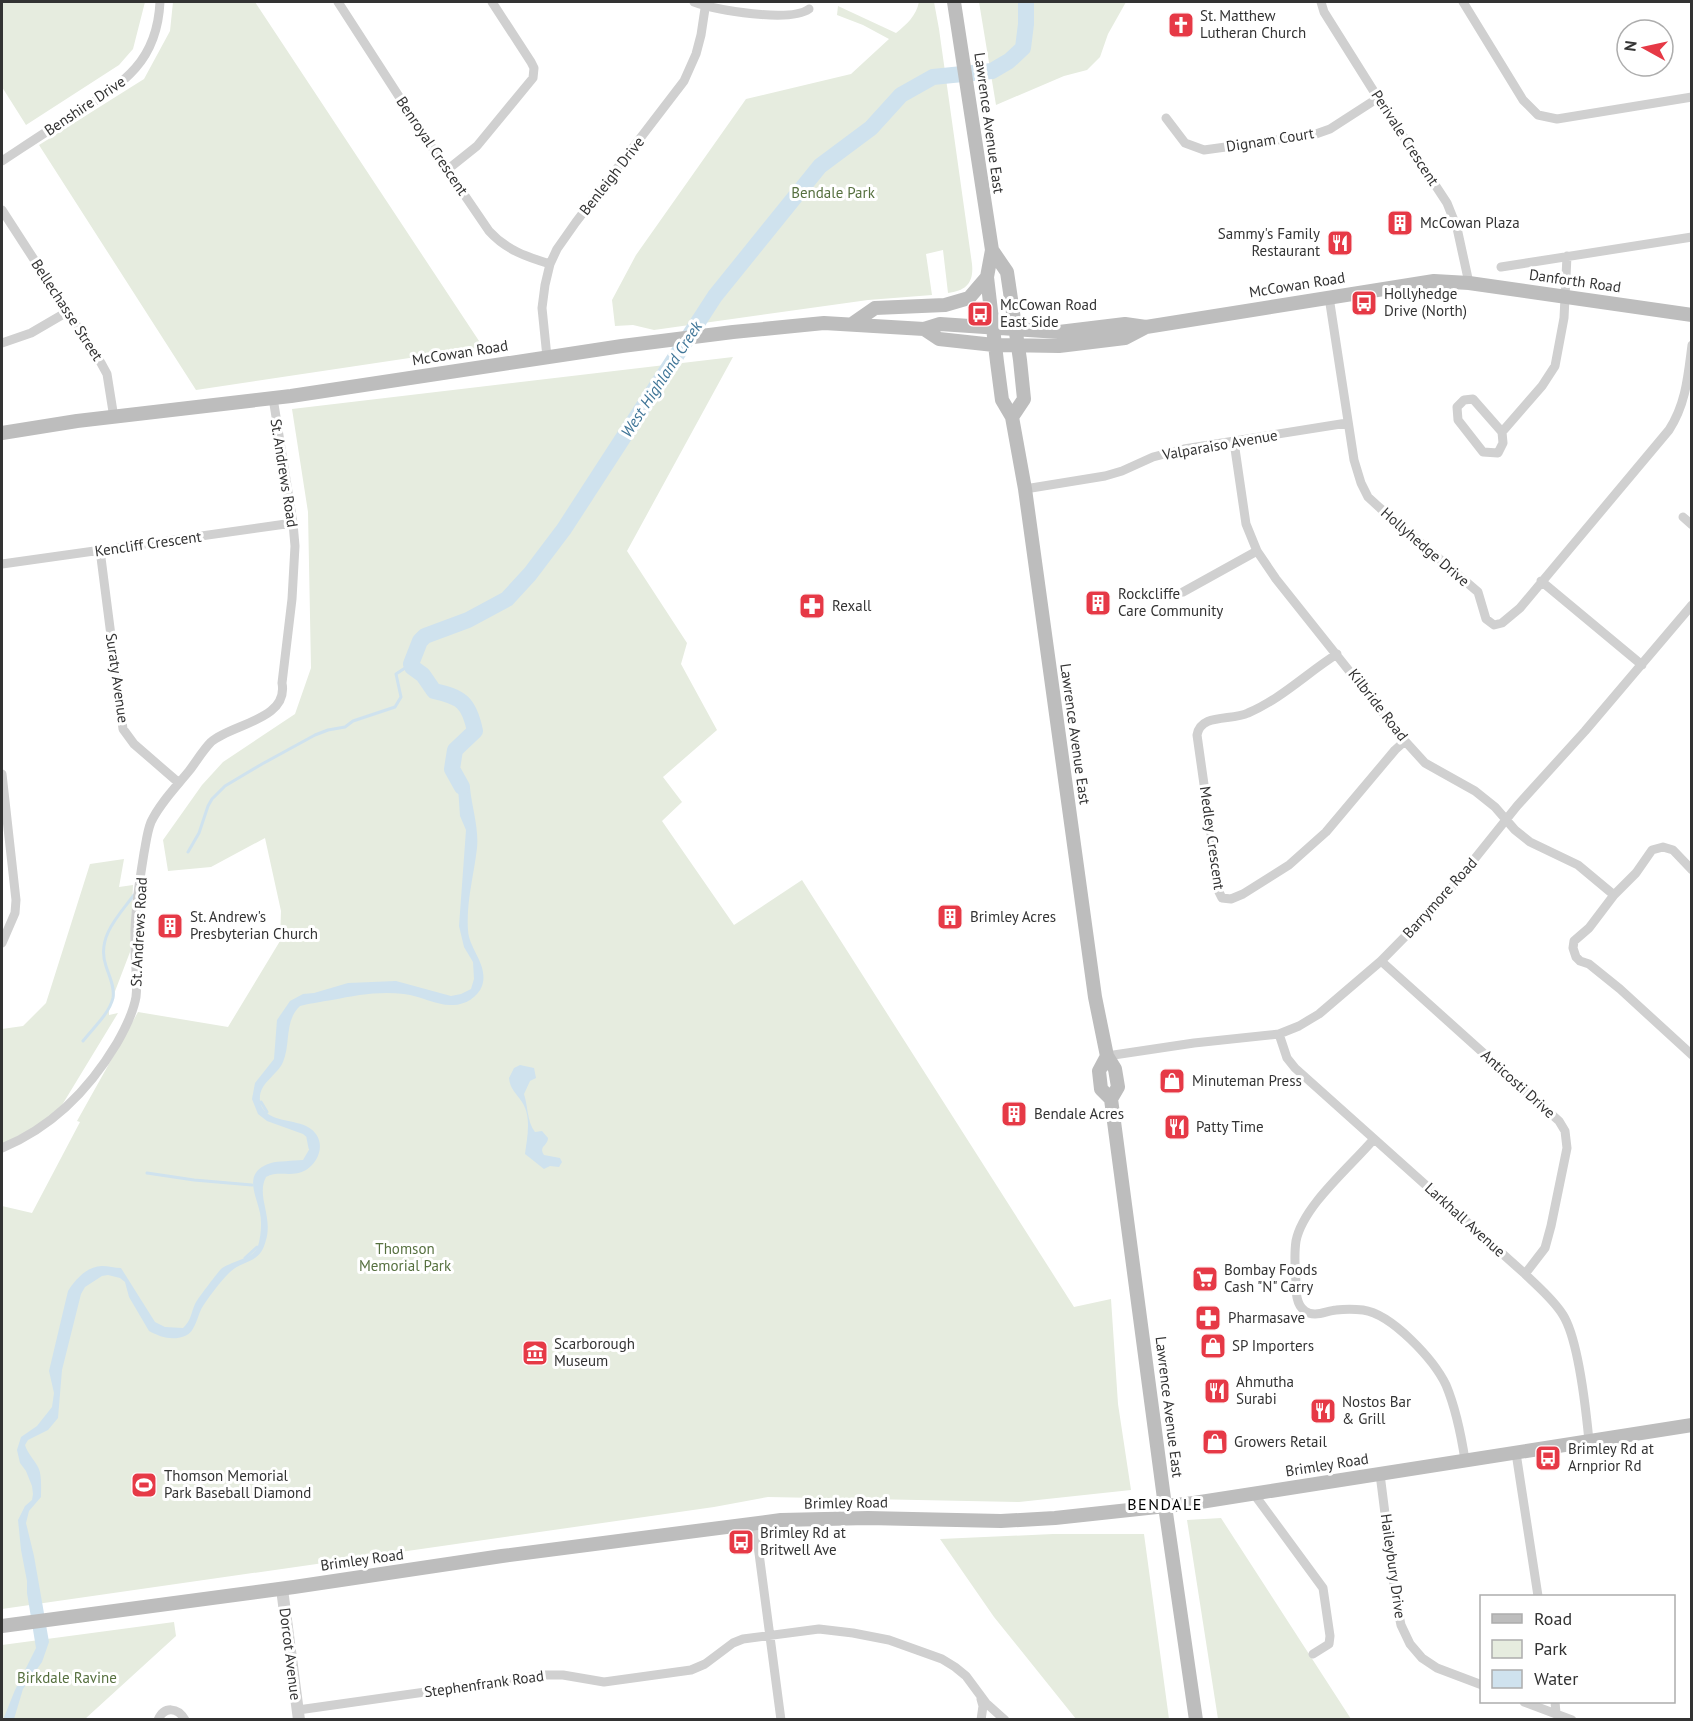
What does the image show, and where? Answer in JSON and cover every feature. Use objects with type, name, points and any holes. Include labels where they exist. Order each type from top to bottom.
[{"type":"main road","name":"Lawrence Avenue East","points":[[954,2],[992,250],[987,277],[994,345],[1002,400],[1012,417],[1025,489],[1095,998],[1107,1056],[1099,1071],[1101,1089],[1111,1099],[1196,1719]]},
{"type":"main road","name":"Lawrence Avenue East","points":[[992,250],[1006,272],[1018,346],[1024,399],[1012,417]]},
{"type":"main road","points":[[852,324],[875,308],[945,304],[969,298],[987,277]]},
{"type":"main road","name":"Danforth Road","points":[[1453,281],[1692,315]]},
{"type":"main road","name":"McCowan Road","points":[[2,433],[273,398],[622,346],[801,324],[852,324],[924,329],[940,324],[1016,331],[1059,332],[1125,324],[1146,327],[1423,282],[1453,281]]},
{"type":"main road","name":"McCowan Road","points":[[924,329],[939,339],[994,345],[1059,346],[1125,338],[1146,327]]},
{"type":"main road","name":"Brimley Road","points":[[2,1626],[282,1589],[502,1556],[781,1520],[868,1518],[1001,1521],[1055,1518],[1165,1506],[1692,1425]]},
{"type":"street","name":"Benshire Drive","points":[[2,161],[109,93],[130,76],[152,44],[158,26],[160,2]]},
{"type":"street","name":"Benroyal Crescent","points":[[338,2],[489,231],[499,242],[517,253],[550,264]]},
{"type":"street","points":[[447,170],[477,146],[532,78],[534,68],[531,62],[492,2]]},
{"type":"street","points":[[694,2],[744,12],[786,15],[803,14],[809,9]]},
{"type":"street","name":"Perivale Crescent","points":[[1321,2],[1324,12],[1447,203],[1457,228],[1469,283]]},
{"type":"street","points":[[1463,2],[1523,100],[1538,115],[1557,119],[1692,98]]},
{"type":"street","name":"Benleigh Drive","points":[[547,357],[542,308],[550,264],[576,222],[684,81],[696,54],[705,4]]},
{"type":"street","name":"Dignam Court","points":[[1166,118],[1185,143],[1204,150],[1313,135],[1330,129],[1378,98]]},
{"type":"street","name":"Bellechasse Street","points":[[2,210],[67,312],[96,352],[107,374],[114,418]]},
{"type":"street","points":[[1501,267],[1692,237]]},
{"type":"street","points":[[1502,432],[1473,399],[1464,399],[1457,407],[1458,420],[1483,452],[1498,453],[1503,443],[1502,432],[1542,386],[1556,366],[1564,318],[1567,256]]},
{"type":"street","name":"Hollyhedge Drive","points":[[1329,297],[1347,423],[1360,483],[1368,497],[1478,592],[1486,620],[1494,625],[1502,623],[1520,608],[1669,430],[1684,400],[1692,345]]},
{"type":"street","points":[[2,343],[31,333],[67,312]]},
{"type":"street","name":"St. Andrews Road","points":[[2,1148],[46,1123],[73,1101],[101,1070],[127,1027],[135,1000],[137,900],[148,832],[164,801],[211,743],[223,734],[241,728],[267,714],[279,700],[283,691],[295,546],[273,398]]},
{"type":"street","name":"Valparaiso Avenue","points":[[1025,489],[1104,476],[1171,452],[1347,423]]},
{"type":"street","name":"Kilbride Road","points":[[1234,442],[1246,524],[1257,551],[1276,579],[1405,741],[1425,763],[1475,791],[1530,842],[1578,865],[1614,895]]},
{"type":"street","points":[[1683,517],[1692,525]]},
{"type":"street","name":"Kencliff Crescent","points":[[2,564],[293,523]]},
{"type":"street","name":"Suraty Avenue","points":[[100,550],[123,729],[134,744],[179,783]]},
{"type":"street","points":[[1182,592],[1257,551]]},
{"type":"street","points":[[1541,581],[1642,665]]},
{"type":"street","name":"Barrymore Road","points":[[1107,1056],[1279,1034],[1319,1014],[1381,961],[1444,897],[1507,819],[1690,612]]},
{"type":"street","name":"Medley Crescent","points":[[1337,654],[1263,706],[1245,715],[1204,722],[1198,727],[1197,735],[1217,888],[1222,898],[1231,899],[1243,894],[1289,865],[1326,832],[1405,741]]},
{"type":"street","points":[[2,774],[5,843],[16,900],[15,913],[2,943]]},
{"type":"street","points":[[1692,870],[1673,850],[1663,847],[1652,850],[1636,873],[1614,895],[1589,928],[1574,941],[1573,948],[1580,961],[1589,964],[1620,989],[1692,1055]]},
{"type":"street","name":"Anticosti Drive","points":[[1381,961],[1559,1120],[1565,1131],[1567,1148],[1545,1248],[1525,1274]]},
{"type":"street","name":"Larkhall Avenue","points":[[1279,1034],[1287,1058],[1295,1068],[1525,1274],[1553,1302],[1570,1328],[1590,1441]]},
{"type":"street","points":[[1373,1140],[1306,1216],[1296,1240],[1295,1268],[1298,1301],[1302,1309],[1308,1313],[1315,1314],[1337,1309],[1366,1311],[1385,1318],[1408,1335],[1445,1383],[1457,1417],[1465,1460]]},
{"type":"street","points":[[1516,1453],[1538,1595]]},
{"type":"street","name":"Haileybury Drive","points":[[1380,1474],[1396,1601],[1401,1624],[1410,1644],[1422,1658],[1437,1668],[1480,1684]]},
{"type":"street","points":[[1254,1494],[1323,1588],[1330,1636],[1329,1644],[1312,1654]]},
{"type":"street","points":[[755,1523],[781,1719]]},
{"type":"street","name":"Dorcot Avenue","points":[[282,1589],[298,1715]]},
{"type":"street","name":"Stephenfrank Road","points":[[298,1715],[545,1675],[563,1675],[604,1683],[691,1670],[705,1664],[734,1643],[749,1637],[829,1629],[890,1640],[942,1659],[966,1676],[993,1710],[1005,1719]]},
{"type":"street","points":[[981,1696],[983,1706],[981,1719]]},
{"type":"street","points":[[1529,1703],[1572,1719]]},
{"type":"street","points":[[1554,1703],[1556,1713]]},
{"type":"street","points":[[158,1719],[164,1712],[172,1709],[180,1712],[185,1719]]},
{"type":"green space","points":[[2,2],[145,2],[133,49],[119,65],[26,125],[2,87]]},
{"type":"green space","points":[[173,2],[255,2],[483,347],[196,390],[39,145],[144,79],[170,31]]},
{"type":"green space","name":"Bendale Park","points":[[919,2],[934,2],[939,29],[972,264],[972,276],[968,285],[948,293],[943,250],[926,254],[932,295],[868,300],[654,330],[633,325],[615,326],[612,300],[636,255],[746,99],[851,74],[889,39],[863,25],[837,15],[838,6],[896,33],[911,19]]},
{"type":"green space","points":[[979,2],[1126,2],[1108,34],[1100,57],[1087,70],[1064,76],[996,105]]},
{"type":"green space","name":"Thomson Memorial Park","points":[[733,357],[627,551],[687,643],[681,664],[717,730],[663,777],[682,802],[662,821],[734,925],[802,880],[1074,1307],[1111,1299],[1118,1404],[1131,1490],[1019,1502],[768,1497],[714,1507],[2,1609],[2,1206],[32,1213],[80,1122],[77,1121],[138,1012],[228,1027],[280,941],[281,911],[265,838],[211,867],[168,871],[163,840],[202,785],[223,762],[295,714],[311,668],[308,512],[292,409]]},
{"type":"green space","points":[[124,859],[119,887],[133,885],[130,952],[109,1007],[109,1015],[118,1013],[56,1115],[2,1145],[2,1029],[23,1026],[46,1003],[90,864]]},
{"type":"green space","points":[[1221,1518],[1351,1719],[1218,1719],[1187,1520]]},
{"type":"green space","points":[[1053,1534],[1144,1534],[1169,1719],[1076,1719],[994,1617],[940,1539]]},
{"type":"green space","name":"Birkdale Ravine","points":[[174,1622],[176,1636],[85,1719],[2,1719],[2,1645]]},
{"type":"water","points":[[458,787],[470,788],[477,833],[477,848],[469,899],[468,930],[483,971],[482,986],[477,994],[458,1005],[441,1004],[410,995],[386,993],[359,995],[300,1006],[292,1018],[283,1062],[262,1089],[260,1101],[266,1113],[313,1130],[320,1148],[316,1160],[306,1170],[266,1177],[263,1184],[263,1199],[268,1231],[260,1254],[234,1269],[226,1277],[203,1306],[192,1331],[185,1336],[166,1338],[149,1331],[129,1297],[125,1282],[120,1278],[102,1276],[85,1287],[81,1294],[62,1370],[58,1418],[48,1430],[28,1440],[25,1445],[41,1477],[41,1497],[29,1511],[26,1523],[49,1642],[42,1662],[23,1689],[14,1719],[3,1720],[36,1648],[18,1520],[25,1506],[32,1500],[33,1494],[17,1450],[21,1437],[37,1426],[52,1407],[54,1393],[49,1371],[68,1291],[78,1278],[91,1268],[102,1266],[121,1268],[155,1322],[165,1327],[183,1328],[195,1304],[220,1270],[255,1251],[259,1242],[261,1225],[253,1184],[256,1172],[271,1163],[303,1160],[310,1148],[310,1140],[303,1134],[267,1121],[258,1114],[252,1099],[255,1083],[274,1059],[277,1020],[290,1001],[303,994],[348,983],[396,981],[451,996],[471,989],[474,979],[473,962],[464,947],[459,926],[466,830],[460,816]]},
{"type":"water","points":[[520,1065],[534,1068],[536,1078],[530,1081],[524,1094],[529,1119],[535,1132],[542,1131],[548,1138],[542,1152],[544,1155],[560,1158],[562,1162],[559,1167],[550,1166],[544,1169],[525,1154],[527,1114],[509,1078],[514,1068]]},
{"type":"waterway","name":"West Highland Creek","points":[[462,787],[452,769],[455,750],[475,731],[473,721],[467,707],[462,702],[434,691],[423,675],[412,667],[411,664],[420,641],[425,636],[468,620],[507,599],[530,574],[564,529],[715,296],[820,166],[871,128],[901,95],[933,77],[992,71],[1009,61],[1023,48],[1026,2]]},
{"type":"waterway","points":[[188,852],[199,833],[208,806],[225,786],[315,735],[345,727],[353,721],[395,707],[401,697],[396,674],[411,664]]},
{"type":"waterway","points":[[83,1041],[111,1004],[113,990],[106,966],[104,946],[115,919],[134,895]]},
{"type":"waterway","name":"West Highland Creek","points":[[261,1102],[267,1112]]},
{"type":"waterway","name":"West Highland Creek","points":[[308,1138],[310,1148]]},
{"type":"waterway","points":[[147,1173],[252,1185]]},
{"type":"waterway","name":"West Highland Creek","points":[[245,1258],[257,1247]]},
{"type":"place","name":"St. Matthew Lutheran Church","points":[[1181,25]]},
{"type":"place","name":"McCowan Plaza","points":[[1400,223]]},
{"type":"place","name":"Sammy's Family Restaurant","points":[[1340,243]]},
{"type":"place","name":"Hollyhedge Drive (North)","points":[[1364,303]]},
{"type":"place","name":"McCowan Road East Side","points":[[980,314]]},
{"type":"place","name":"Rockcliffe Care Community","points":[[1098,603]]},
{"type":"place","name":"Rexall","points":[[812,606]]},
{"type":"place","name":"Brimley Acres","points":[[950,917]]},
{"type":"place","name":"St. Andrew's Presbyterian Church","points":[[170,926]]},
{"type":"place","name":"Minuteman Press","points":[[1172,1081]]},
{"type":"place","name":"Bendale Acres","points":[[1014,1114]]},
{"type":"place","name":"Patty Time","points":[[1177,1127]]},
{"type":"place","name":"Bombay Foods Cash \"N\" Carry","points":[[1205,1279]]},
{"type":"place","name":"Pharmasave","points":[[1208,1318]]},
{"type":"place","name":"SP Importers","points":[[1213,1346]]},
{"type":"place","name":"Scarborough Museum","points":[[535,1353]]},
{"type":"place","name":"Ahmutha Surabi","points":[[1217,1391]]},
{"type":"place","name":"Nostos Bar & Grill","points":[[1323,1411]]},
{"type":"place","name":"Growers Retail","points":[[1215,1442]]},
{"type":"place","name":"Brimley Rd at Arnprior Rd","points":[[1548,1458]]},
{"type":"place","name":"Thomson Memorial Park Baseball Diamond","points":[[144,1485]]},
{"type":"place","name":"Brimley Rd at Britwell Ave","points":[[741,1542]]},
{"type":"district","name":"BENDALE","points":[[1165,1504]]}]
